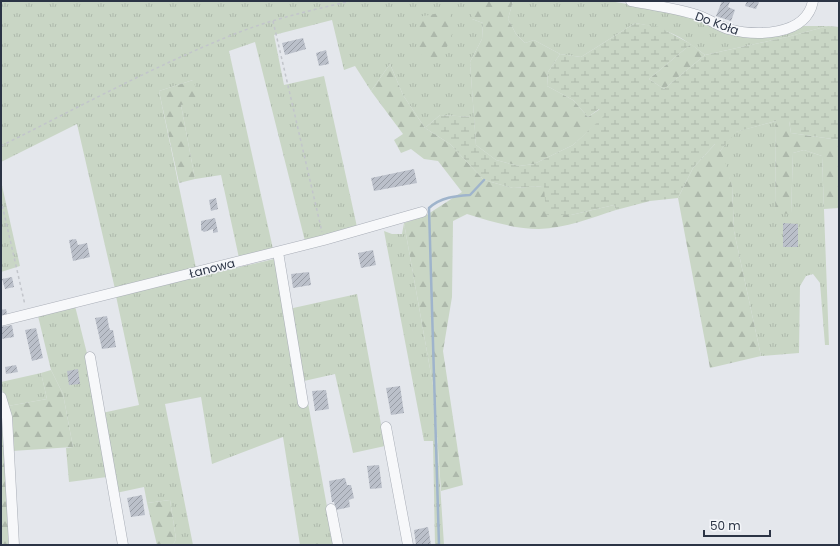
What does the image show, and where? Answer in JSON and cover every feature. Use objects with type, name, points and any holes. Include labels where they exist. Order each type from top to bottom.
[{"type":"street","name":"Do Koła","points":[[631,1],[678,9],[704,16],[726,28],[748,33],[785,29],[796,26],[805,19],[811,9],[813,1]]},
{"type":"street","name":"Łanowa","points":[[1,321],[278,252],[422,212]]},
{"type":"street","points":[[278,252],[303,403]]},
{"type":"street","points":[[90,357],[123,545]]},
{"type":"street","points":[[1,397],[7,417],[14,545]]},
{"type":"street","points":[[386,427],[408,545]]},
{"type":"street","points":[[331,509],[338,545]]},
{"type":"path","points":[[1,146],[195,50],[238,32],[272,21],[350,1]]},
{"type":"path","points":[[272,21],[324,240]]},
{"type":"path","points":[[1,200],[27,314]]},
{"type":"green space","points":[[1,1],[472,1],[472,19],[483,23],[482,39],[470,62],[474,117],[440,115],[425,128],[403,95],[390,64],[371,91],[355,66],[344,70],[332,20],[274,35],[284,85],[324,76],[357,227],[305,241],[255,42],[229,51],[273,249],[239,258],[221,175],[195,179],[181,105],[193,80],[159,91],[196,268],[115,289],[77,124],[1,162]]},
{"type":"green space","points":[[472,1],[513,1],[508,19],[516,34],[525,43],[534,40],[560,54],[548,72],[547,86],[573,100],[588,117],[600,109],[605,116],[573,145],[534,164],[519,166],[496,160],[476,145],[470,62],[482,39],[483,23],[472,19]]},
{"type":"green space","points":[[513,1],[609,1],[672,11],[701,20],[722,30],[784,33],[803,26],[828,26],[787,37],[705,55],[689,43],[673,34],[655,27],[635,23],[581,57],[560,54],[534,40],[525,43],[516,34],[508,19]]},
{"type":"green space","points":[[450,11],[452,34],[443,57],[422,58],[416,35],[418,17]]},
{"type":"green space","points":[[635,23],[659,27],[691,44],[649,79],[664,89],[705,55],[787,37],[828,26],[839,27],[839,140],[791,133],[789,121],[776,121],[736,132],[720,151],[715,144],[693,168],[678,198],[650,201],[616,210],[614,205],[571,215],[546,215],[544,186],[513,188],[484,180],[450,144],[425,128],[440,115],[474,117],[476,145],[496,160],[519,166],[534,164],[573,145],[604,116],[599,109],[588,117],[573,100],[547,86],[548,72],[560,54],[581,57]]},
{"type":"green space","points":[[691,44],[705,55],[664,89],[649,79]]},
{"type":"green space","points":[[390,64],[403,95],[425,128],[450,144],[484,180],[513,188],[544,186],[571,215],[614,205],[616,210],[569,225],[539,229],[511,226],[467,214],[453,221],[452,297],[443,351],[463,485],[441,491],[434,391],[404,223],[425,216],[462,192],[438,161],[424,159],[411,149],[401,153],[394,140],[403,134],[371,91]]},
{"type":"green space","points":[[193,80],[200,100],[181,105],[195,179],[179,183],[159,91]]},
{"type":"green space","points":[[776,121],[775,213],[791,213],[793,153],[804,150],[822,156],[829,345],[825,345],[820,283],[813,274],[806,276],[800,286],[799,353],[761,356],[734,231],[732,186],[720,151],[735,132]]},
{"type":"green space","points":[[776,121],[789,121],[791,133],[839,140],[839,208],[824,209],[822,156],[804,150],[793,153],[791,214],[775,213]]},
{"type":"green space","points":[[716,143],[724,158],[732,186],[734,231],[761,356],[710,368],[678,198],[693,168]]},
{"type":"green space","points":[[1,181],[20,266],[1,272]]},
{"type":"green space","points":[[404,223],[434,391],[444,545],[435,545],[433,441],[424,441],[384,231],[392,234],[402,234]]},
{"type":"green space","points":[[274,259],[284,310],[357,294],[385,446],[353,453],[335,374],[304,381],[334,545],[300,545],[283,437],[212,464],[201,397],[165,404],[193,545],[173,545],[176,539],[170,500],[147,503],[144,487],[116,493],[107,477],[69,482],[66,448],[73,447],[63,394],[51,370],[38,316],[75,306],[102,413],[139,405],[116,296]]},
{"type":"green space","points":[[51,370],[63,394],[73,447],[12,451],[8,406],[47,399],[41,373]]},
{"type":"green space","points":[[41,373],[47,399],[8,406],[1,387],[1,382]]},
{"type":"green space","points":[[1,404],[5,418],[9,545],[1,545]]},
{"type":"green space","points":[[170,500],[176,539],[173,545],[157,545],[147,503]]},
{"type":"building","points":[[722,1],[730,1],[728,7],[735,10],[731,21],[716,16]]},
{"type":"building","points":[[747,1],[759,2],[756,9],[745,6]]},
{"type":"building","points":[[303,38],[306,49],[285,55],[282,43]]},
{"type":"building","points":[[326,50],[329,64],[319,66],[316,53]]},
{"type":"building","points":[[414,169],[417,183],[374,191],[371,178]]},
{"type":"building","points":[[216,198],[218,209],[211,211],[209,200]]},
{"type":"building","points":[[215,218],[218,232],[213,233],[213,229],[204,232],[201,230],[201,221]]},
{"type":"building","points":[[783,223],[798,224],[798,247],[783,247]]},
{"type":"building","points":[[76,239],[78,245],[87,243],[90,257],[73,261],[69,240]]},
{"type":"building","points":[[373,250],[376,265],[361,268],[358,253]]},
{"type":"building","points":[[309,272],[311,285],[293,288],[291,274]]},
{"type":"building","points":[[12,277],[14,287],[5,289],[2,279]]},
{"type":"building","points":[[6,309],[7,314],[1,316],[1,310]]},
{"type":"building","points":[[107,316],[110,330],[113,330],[116,347],[102,349],[95,318]]},
{"type":"building","points":[[12,325],[14,337],[1,339],[1,327]]},
{"type":"building","points":[[36,328],[43,358],[32,361],[25,330]]},
{"type":"building","points":[[16,365],[18,372],[6,374],[5,367]]},
{"type":"building","points":[[78,369],[80,384],[69,385],[67,371]]},
{"type":"building","points":[[400,386],[404,413],[391,415],[386,388]]},
{"type":"building","points":[[326,390],[329,409],[315,411],[312,391]]},
{"type":"building","points":[[379,465],[382,488],[370,489],[367,466]]},
{"type":"building","points":[[345,478],[347,485],[351,485],[354,498],[349,500],[350,507],[336,510],[334,502],[332,502],[329,481]]},
{"type":"building","points":[[142,495],[145,515],[131,517],[127,498]]},
{"type":"building","points":[[428,527],[431,545],[416,545],[414,530]]},
{"type":"waterway","points":[[439,545],[429,208],[438,201],[444,199],[470,195],[484,180]]}]
